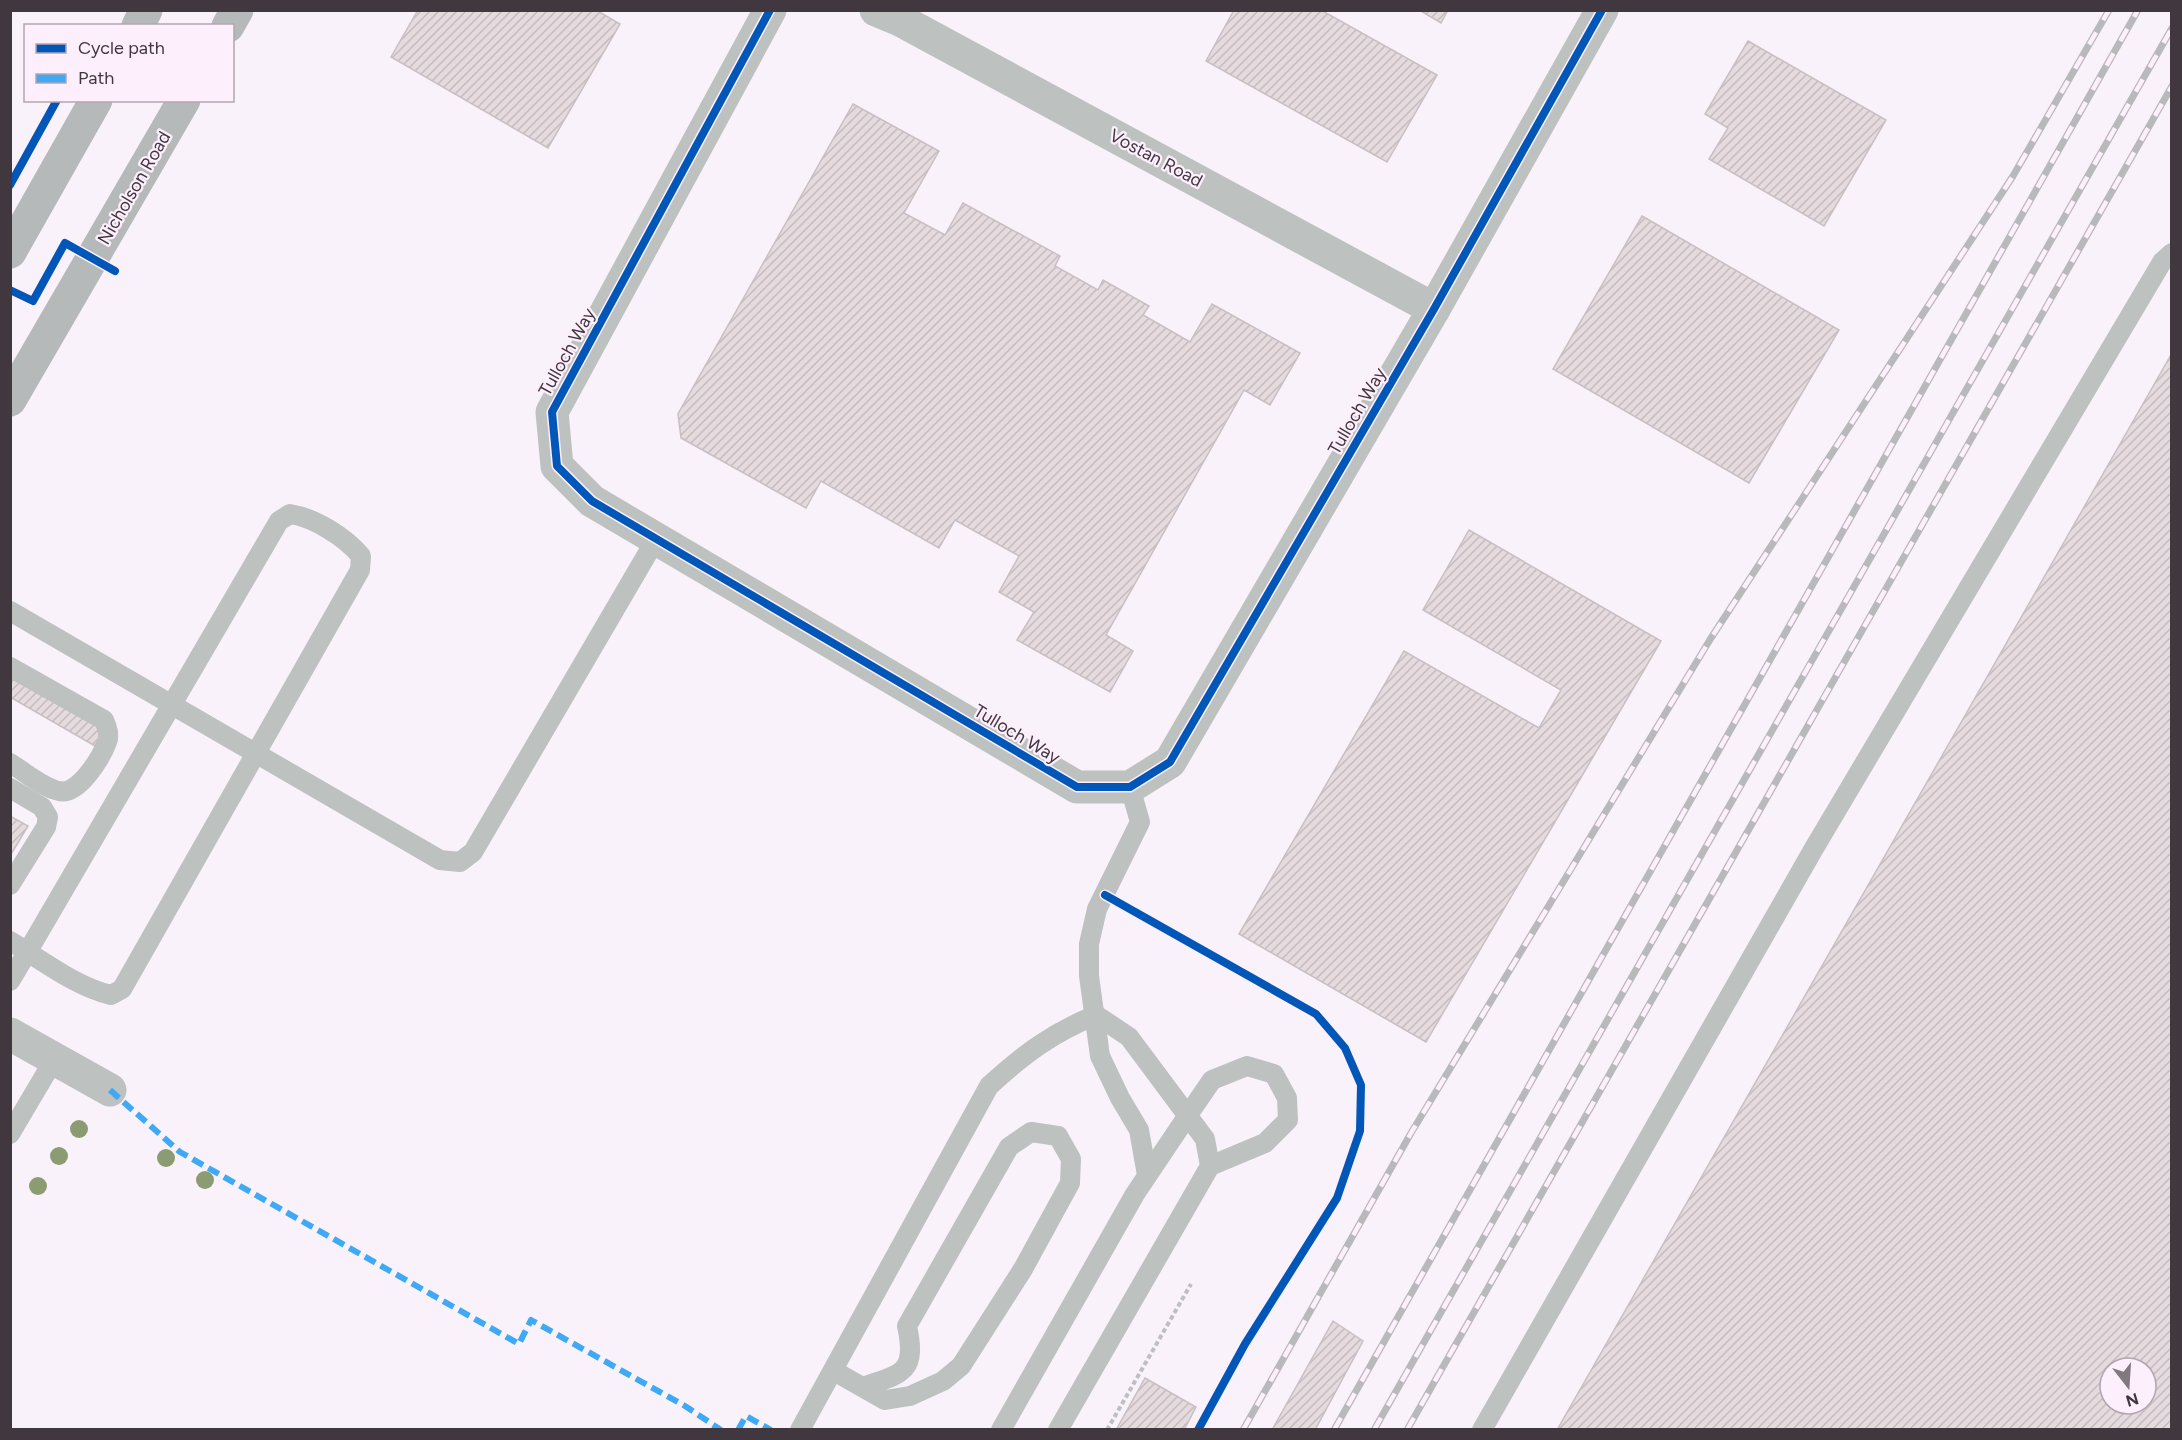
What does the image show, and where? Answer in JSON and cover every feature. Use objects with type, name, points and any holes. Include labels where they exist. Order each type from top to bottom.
[{"type":"main road","points":[[139,24],[146,10]]},
{"type":"main road","points":[[229,24],[237,10]]},
{"type":"main road","points":[[10,252],[95,102]]},
{"type":"main road","name":"Nicholson Road","points":[[10,400],[183,102]]},
{"type":"street","name":"Tulloch Way","points":[[770,10],[552,412],[557,466],[592,501],[1077,787],[1130,787],[1170,762],[1434,309],[1602,10]]},
{"type":"street","name":"Vostan Road","points":[[876,10],[900,20],[1434,309]]},
{"type":"street","points":[[10,1034],[111,1090]]},
{"type":"lane","points":[[1482,1430],[1812,850],[2162,262],[2172,253]]},
{"type":"lane","points":[[10,941],[28,951],[96,992],[111,995],[122,989],[360,570],[361,556],[350,543],[302,516],[290,514],[279,521],[28,951],[10,981]]},
{"type":"lane","points":[[10,611],[440,860],[460,862],[473,852],[656,538]]},
{"type":"lane","points":[[10,667],[104,720],[108,731],[108,741],[82,783],[70,792],[58,791],[10,763]]},
{"type":"lane","points":[[1130,787],[1140,822],[1096,909],[1089,944],[1089,976],[1100,1056],[1120,1098],[1140,1130],[1147,1175]]},
{"type":"lane","points":[[10,788],[42,807],[48,817],[46,827],[10,885]]},
{"type":"lane","points":[[1096,1015],[1129,1036],[1188,1114],[1205,1139],[1210,1166]]},
{"type":"lane","points":[[800,1430],[989,1086],[1024,1054],[1062,1029],[1096,1015]]},
{"type":"lane","points":[[10,1134],[55,1058]]},
{"type":"lane","points":[[1001,1430],[1147,1175],[1212,1080],[1247,1066],[1274,1074],[1287,1098],[1288,1120],[1265,1143],[1210,1166],[1058,1430]]},
{"type":"lane","points":[[834,1371],[862,1387],[885,1400],[910,1396],[943,1381],[962,1366],[1023,1269],[1070,1183],[1071,1159],[1058,1136],[1031,1132],[1009,1147],[907,1326],[912,1349],[910,1361],[898,1374],[862,1387]]},
{"type":"lane","points":[[910,1361],[920,1377],[943,1381]]},
{"type":"path","points":[[1107,1430],[1191,1284]]},
{"type":"building","points":[[418,10],[596,10],[620,24],[548,148],[391,57]]},
{"type":"building","points":[[1234,10],[1321,10],[1437,75],[1387,162],[1206,61]]},
{"type":"building","points":[[1419,10],[1448,10],[1441,23]]},
{"type":"building","points":[[1748,41],[1886,120],[1824,226],[1709,159],[1728,128],[1705,114]]},
{"type":"building","points":[[853,104],[939,151],[904,213],[945,235],[963,203],[1060,256],[1055,266],[1098,290],[1103,280],[1149,306],[1143,315],[1190,342],[1212,304],[1300,353],[1270,405],[1244,390],[1106,635],[1133,651],[1110,692],[1017,640],[1034,612],[999,592],[1019,556],[955,520],[939,548],[821,481],[806,508],[681,438],[678,414]]},
{"type":"building","points":[[1642,216],[1839,330],[1749,483],[1553,369]]},
{"type":"building","points":[[2172,353],[2172,1430],[1557,1430]]},
{"type":"building","points":[[1469,530],[1661,641],[1426,1042],[1239,934],[1404,651],[1539,728],[1561,690],[1423,610]]},
{"type":"building","points":[[15,676],[105,728],[95,746],[10,697],[10,684]]},
{"type":"building","points":[[10,816],[28,826],[10,856]]},
{"type":"building","points":[[1333,1321],[1363,1341],[1315,1430],[1272,1430]]},
{"type":"building","points":[[1145,1378],[1196,1407],[1184,1430],[1116,1430]]},
{"type":"railway","points":[[1243,1430],[1411,1133],[1711,638],[2013,176],[2109,10]]},
{"type":"railway","points":[[1334,1430],[2138,10]]},
{"type":"railway","points":[[1374,1430],[2172,28]]},
{"type":"railway","points":[[1407,1430],[2172,86]]},
{"type":"marked path","points":[[110,1090],[180,1152],[519,1344],[531,1320],[685,1406],[721,1430]]},
{"type":"marked path","points":[[738,1430],[746,1416],[771,1430]]},
{"type":"cycle path","points":[[770,10],[552,412],[557,466],[592,501],[1077,787],[1130,787],[1170,762],[1434,309],[1602,10]]},
{"type":"cycle path","points":[[10,185],[56,102]]},
{"type":"cycle path","points":[[10,290],[33,301],[65,243],[115,271]]},
{"type":"cycle path","points":[[1105,895],[1316,1014],[1345,1048],[1361,1085],[1360,1131],[1337,1198],[1245,1344],[1198,1430]]}]
